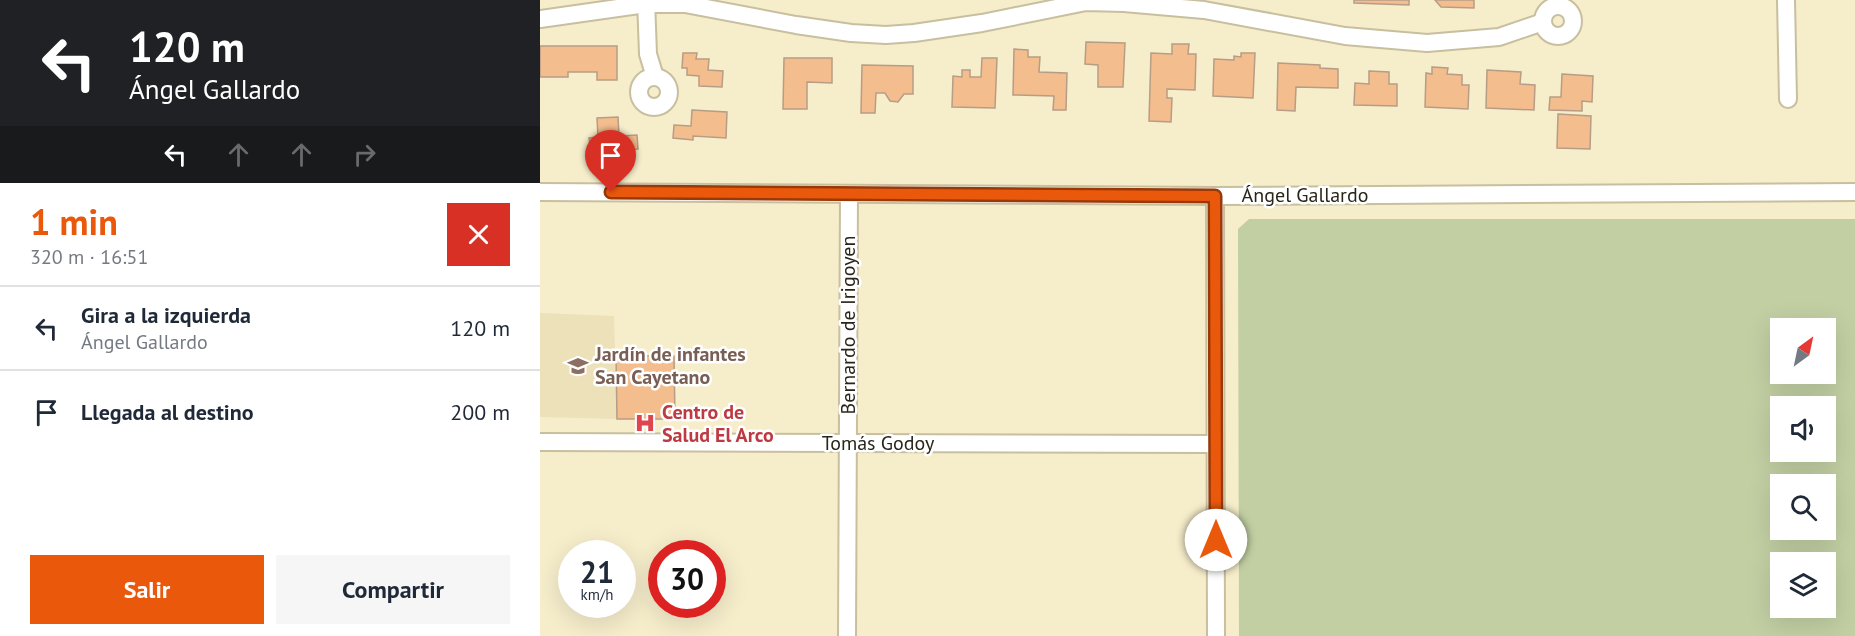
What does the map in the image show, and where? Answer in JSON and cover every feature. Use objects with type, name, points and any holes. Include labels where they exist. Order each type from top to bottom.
[{"type":"street","points":[[1786,0],[1788,99]]},
{"type":"street","points":[[540,19],[646,2],[685,4],[796,25],[851,33],[886,35],[982,23],[1086,2],[1124,3],[1193,9],[1345,36],[1426,43],[1499,37],[1543,22]]},
{"type":"street","points":[[646,2],[648,54],[655,77]]},
{"type":"street","name":"Ángel Gallardo","points":[[540,192],[1215,196],[1855,192]]},
{"type":"street","name":"Bernardo de Irigoyen","points":[[847,636],[849,194]]},
{"type":"street","points":[[1215,196],[1216,636]]},
{"type":"street","name":"Tomás Godoy","points":[[540,442],[1215,444]]},
{"type":"shaded area","name":"Jardín de infantes San Cayetano","points":[[540,313],[614,316],[617,419],[540,417]]},
{"type":"green space","points":[[1249,219],[1855,219],[1855,636],[1239,636],[1238,229]]},
{"type":"building","points":[[1354,0],[1409,0],[1409,5],[1354,3]]},
{"type":"building","points":[[1435,0],[1474,0],[1474,8],[1441,7]]},
{"type":"building","points":[[1086,42],[1125,43],[1123,87],[1098,87],[1098,65],[1085,64]]},
{"type":"building","points":[[1172,44],[1189,44],[1188,54],[1196,54],[1195,90],[1167,89],[1167,98],[1172,98],[1171,122],[1149,121],[1151,53],[1172,54]]},
{"type":"building","points":[[540,46],[617,46],[617,80],[597,80],[597,72],[568,72],[568,77],[540,77]]},
{"type":"building","points":[[1014,49],[1028,50],[1028,57],[1040,57],[1039,72],[1067,73],[1066,110],[1053,110],[1054,96],[1013,95]]},
{"type":"building","points":[[683,53],[697,53],[696,59],[709,59],[708,70],[723,71],[722,87],[699,86],[699,76],[687,75],[687,68],[682,68]]},
{"type":"building","points":[[1241,53],[1255,53],[1253,98],[1213,96],[1214,59],[1234,60],[1234,56],[1241,57]]},
{"type":"building","points":[[784,58],[832,58],[832,83],[807,82],[807,109],[783,109]]},
{"type":"building","points":[[982,58],[997,58],[995,108],[952,107],[953,76],[962,77],[962,70],[970,70],[970,77],[981,77]]},
{"type":"building","points":[[1278,63],[1320,65],[1320,68],[1338,69],[1338,88],[1296,87],[1295,111],[1277,110]]},
{"type":"building","points":[[862,65],[913,66],[913,94],[904,94],[898,102],[890,101],[885,93],[876,93],[875,113],[861,113]]},
{"type":"building","points":[[1432,67],[1448,68],[1447,74],[1462,75],[1462,85],[1469,85],[1468,109],[1425,107],[1426,73],[1432,74]]},
{"type":"building","points":[[1487,70],[1521,72],[1520,84],[1535,85],[1534,110],[1486,108]]},
{"type":"building","points":[[1369,71],[1389,72],[1389,84],[1397,84],[1397,106],[1354,105],[1355,83],[1369,84]]},
{"type":"building","points":[[1562,74],[1593,76],[1592,102],[1582,101],[1582,111],[1549,110],[1550,97],[1561,97]]},
{"type":"building","points":[[692,110],[727,112],[726,138],[693,136],[693,140],[673,138],[674,125],[691,126]]},
{"type":"building","points":[[1558,114],[1591,116],[1590,149],[1557,148]]},
{"type":"building","points":[[618,117],[619,136],[637,135],[638,149],[591,152],[589,138],[598,137],[597,118]]},
{"type":"building","points":[[616,356],[674,356],[675,419],[617,419]]},
{"type":"place","name":"Jardín de infantes San Cayetano","points":[[578,366]]},
{"type":"place","name":"Centro de Salud El Arco","points":[[645,423]]},
{"type":"route","points":[[611,192],[1215,196],[1216,540]]}]
